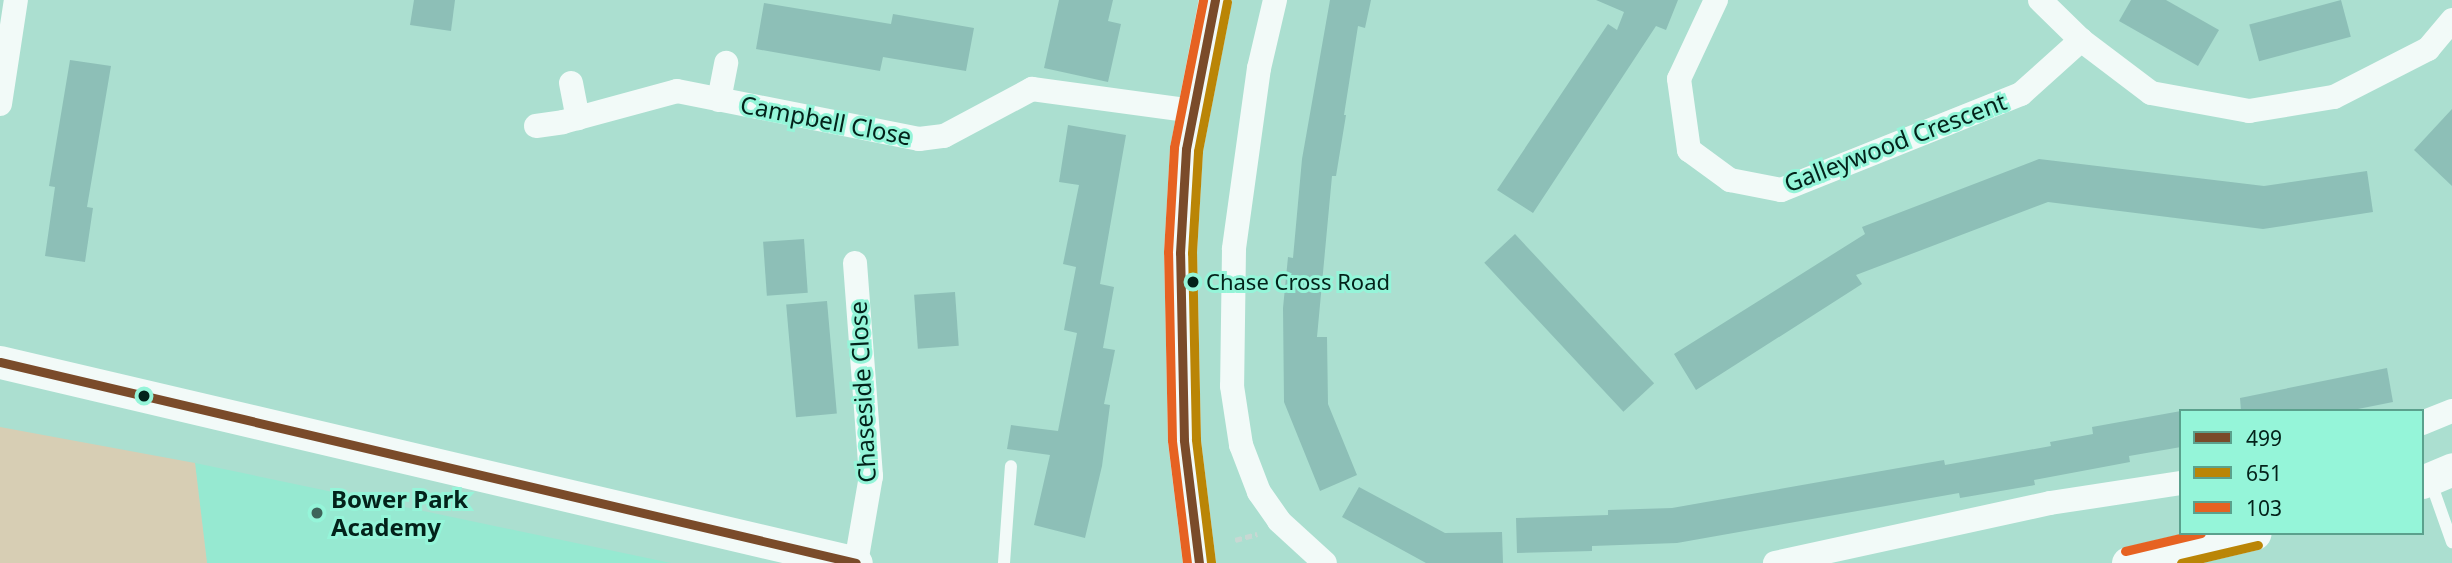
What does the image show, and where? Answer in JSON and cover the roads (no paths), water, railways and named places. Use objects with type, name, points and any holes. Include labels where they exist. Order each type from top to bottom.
[{"type":"street","points":[[0,104],[16,0]]},
{"type":"street","points":[[1199,563],[1184,440],[1180,253],[1186,149],[1215,0]]},
{"type":"street","points":[[1275,0],[1259,68],[1234,249],[1231,386],[1241,445],[1259,492],[1279,521],[1325,563]]},
{"type":"street","name":"Galleywood Crescent","points":[[1716,0],[1679,79],[1689,150],[1730,180],[1781,190],[2021,94],[2081,40]]},
{"type":"street","points":[[2040,0],[2081,40],[2151,93],[2249,111],[2334,97],[2428,48],[2452,20]]},
{"type":"street","points":[[719,100],[726,63]]},
{"type":"street","points":[[571,83],[578,118]]},
{"type":"street","name":"Campbell Close","points":[[536,126],[578,118],[677,91],[919,139],[944,136],[1032,89],[1192,111]]},
{"type":"street","name":"Chaseside Close","points":[[855,263],[871,476],[856,563]]},
{"type":"street","points":[[0,362],[856,563]]},
{"type":"street","points":[[2424,422],[2452,411]]},
{"type":"street","points":[[1775,563],[2050,503],[2179,486]]},
{"type":"street","points":[[2128,563],[2189,541],[2238,535]]},
{"type":"lane","points":[[1004,563],[1011,466]]},
{"type":"lane","points":[[2434,477],[2452,542]]},
{"type":"place","name":"Chase Cross Road","points":[[1193,282]]},
{"type":"place","name":"Bower Park Academy","points":[[317,513]]}]
